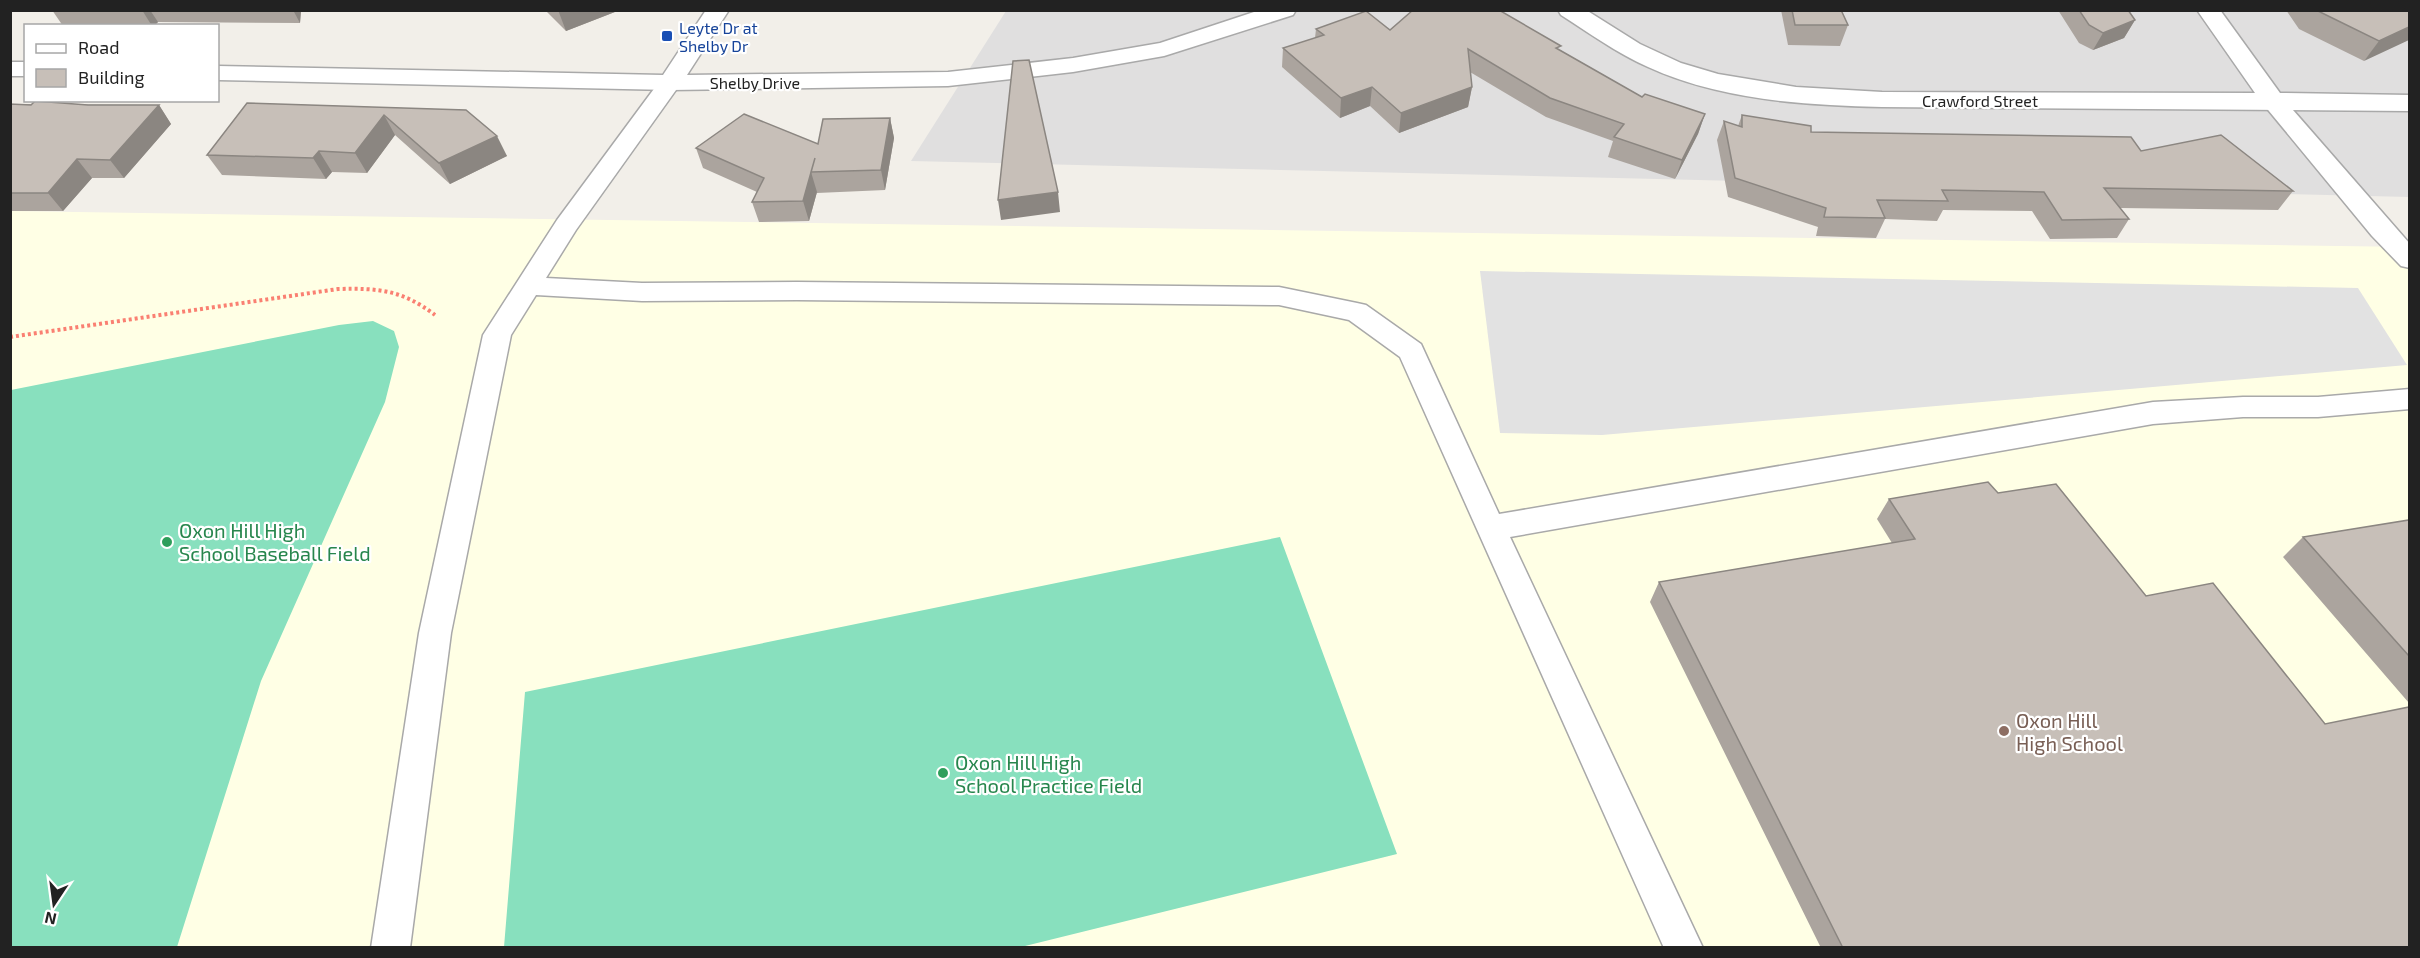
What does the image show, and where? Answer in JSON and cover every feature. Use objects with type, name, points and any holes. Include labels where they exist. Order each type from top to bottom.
[{"type":"street","points":[[670,83],[718,10]]},
{"type":"street","name":"Shelby Drive","points":[[219,73],[670,83],[937,79],[1031,70],[1164,49],[1285,10]]},
{"type":"street","name":"Crawford Street","points":[[1569,10],[1654,61],[1673,69],[1715,81],[1790,93],[1886,100],[2272,100],[2409,103]]},
{"type":"street","points":[[2208,10],[2272,100]]},
{"type":"lane","points":[[390,948],[435,633],[498,335],[566,226],[670,83]]},
{"type":"lane","points":[[2272,100],[2381,231],[2409,260]]},
{"type":"lane","points":[[528,286],[642,292],[797,291],[1279,296],[1357,312],[1411,351],[1684,948]]},
{"type":"lane","points":[[1490,528],[2153,413],[2243,407],[2318,406],[2409,399]]},
{"type":"path","points":[[10,337],[338,289],[391,290],[415,299],[435,315]]},
{"type":"shaded area","points":[[1006,11],[2409,11],[2409,197],[911,161]]},
{"type":"shaded area","name":"Oxon Hill High School","points":[[11,211],[2409,247],[2409,947],[11,948]]},
{"type":"shaded area","points":[[1480,271],[2358,288],[2407,365],[1602,435],[1500,433]]},
{"type":"green space","name":"Oxon Hill High School Baseball Field","points":[[373,321],[394,331],[399,347],[385,402],[261,681],[177,947],[11,947],[11,390],[339,325]]},
{"type":"green space","name":"Oxon Hill High School Practice Field","points":[[1280,537],[1397,854],[1021,947],[504,947],[525,692]]},
{"type":"building","points":[[1413,10],[1499,10],[1561,46],[1556,48],[1642,97],[1645,94],[1705,114],[1682,160],[1614,137],[1624,124],[1550,98],[1468,49],[1472,87],[1401,113],[1372,87],[1341,98],[1283,48],[1324,35],[1316,29],[1366,11],[1390,30]]},
{"type":"building","points":[[1792,10],[1841,10],[1848,25],[1795,25]]},
{"type":"building","points":[[2079,10],[2128,10],[2135,20],[2103,33],[2089,25]]},
{"type":"building","points":[[2316,10],[2409,10],[2409,27],[2379,41]]},
{"type":"building","points":[[1029,60],[1058,192],[998,200],[1013,61]]},
{"type":"building","points":[[34,102],[48,102],[88,105],[159,105],[110,160],[77,159],[48,193],[10,193],[10,104],[31,105]]},
{"type":"building","points":[[247,103],[466,110],[497,136],[439,163],[384,115],[355,153],[319,151],[313,158],[207,155]]},
{"type":"building","points":[[744,114],[818,144],[823,119],[890,118],[881,170],[811,172],[803,201],[752,202],[764,178],[696,148]]},
{"type":"building","points":[[1742,115],[1811,126],[1811,132],[2131,137],[2141,151],[2221,135],[2293,191],[2104,188],[2129,219],[2062,220],[2044,192],[1942,190],[1948,201],[1877,200],[1885,218],[1824,217],[1826,208],[1735,178],[1724,121],[1742,127]]},
{"type":"building","name":"Oxon Hill High School","points":[[1988,482],[1998,493],[2056,484],[2146,596],[2213,583],[2325,724],[2409,707],[2409,948],[1843,948],[1659,582],[1915,539],[1889,499]]},
{"type":"building","points":[[2409,520],[2409,656],[2303,537]]},
{"type":"place","name":"Leyte Dr at Shelby Dr","points":[[667,36]]},
{"type":"place","name":"Oxon Hill High School Baseball Field","points":[[167,542]]},
{"type":"place","name":"Oxon Hill High School","points":[[2004,731]]},
{"type":"place","name":"Oxon Hill High School Practice Field","points":[[943,773]]}]
